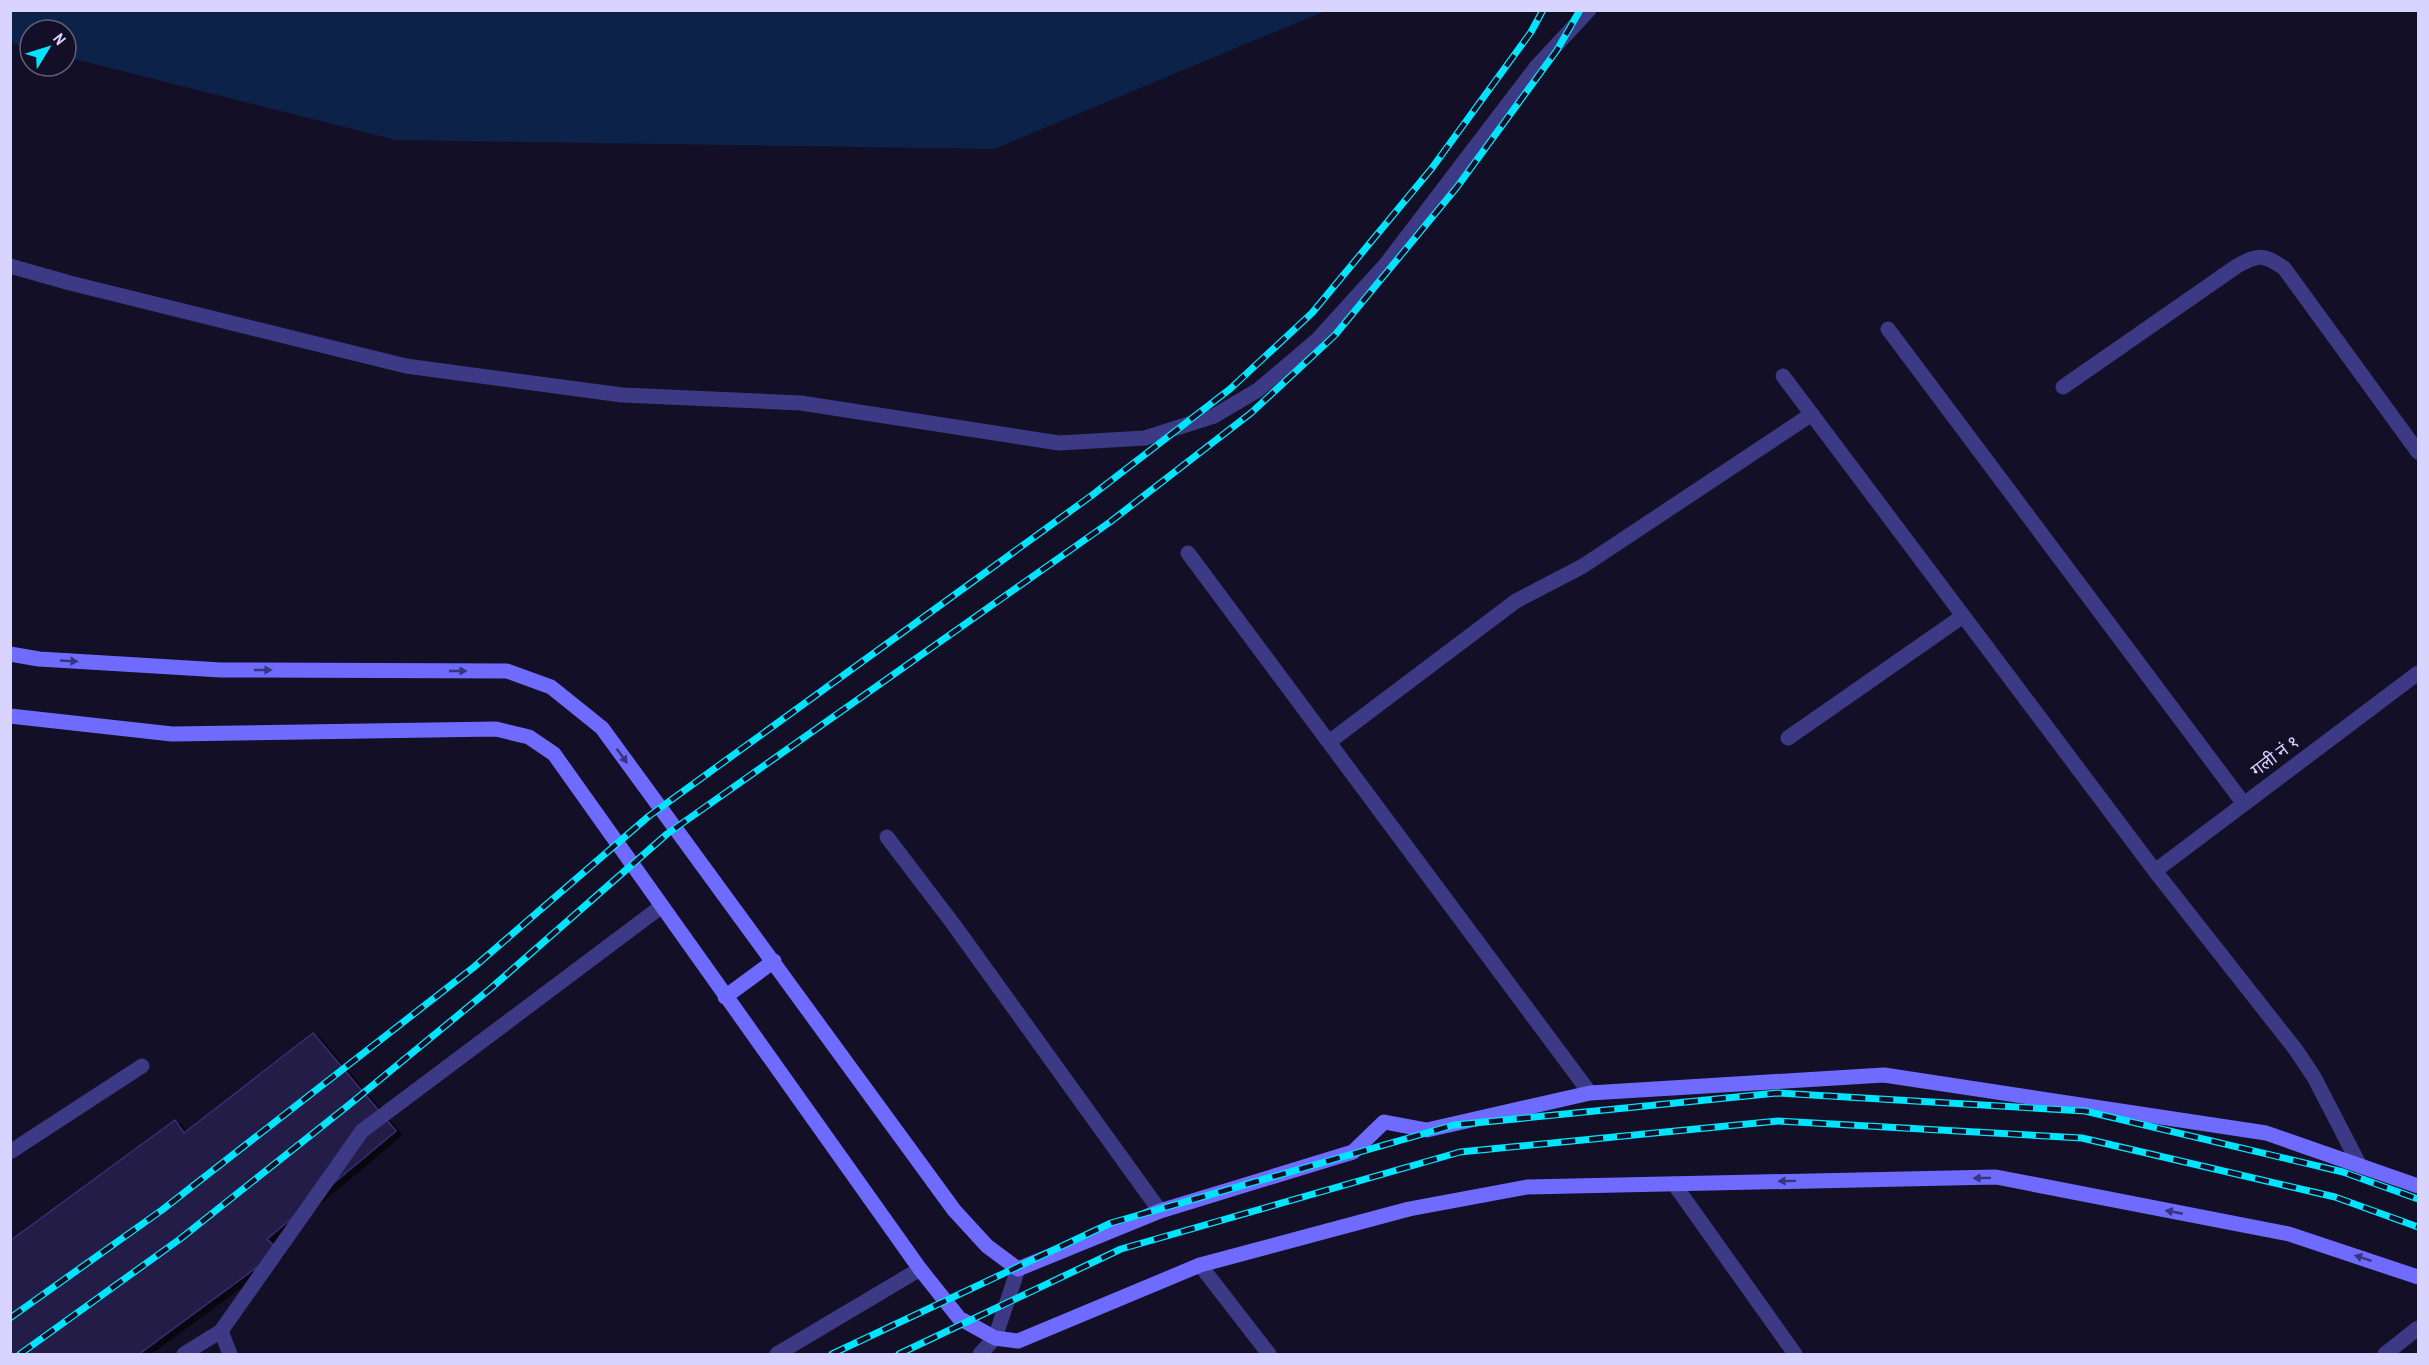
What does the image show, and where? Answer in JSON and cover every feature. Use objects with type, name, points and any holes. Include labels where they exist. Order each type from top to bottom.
[{"type":"street","points":[[10,266],[406,366],[622,395],[801,403],[1059,443],[1145,438],[1214,416],[1258,390],[1317,340],[1386,264],[1537,66],[1589,10]]},
{"type":"street","points":[[2063,387],[2237,266],[2253,257],[2267,257],[2284,268],[2418,452]]},
{"type":"street","points":[[1888,329],[2244,804]]},
{"type":"street","points":[[1783,376],[2155,871],[2296,1050],[2314,1077],[2360,1166]]},
{"type":"street","points":[[1329,742],[1515,601],[1583,566],[1812,414]]},
{"type":"street","points":[[1188,553],[1590,1093]]},
{"type":"street","points":[[1788,738],[1964,616]]},
{"type":"street","points":[[10,654],[39,659],[221,670],[507,671],[551,687],[602,728],[954,1210],[987,1246],[1018,1269]]},
{"type":"street","name":"गली नं १","points":[[2155,871],[2418,673]]},
{"type":"street","points":[[10,716],[172,734],[496,729],[529,737],[554,754],[920,1269],[959,1318],[995,1338],[1018,1341],[1200,1265],[1409,1209],[1527,1187],[1996,1178],[2289,1234],[2418,1277]]},
{"type":"street","points":[[887,837],[954,925],[1160,1211]]},
{"type":"street","points":[[184,1354],[221,1331],[362,1131],[662,906]]},
{"type":"street","points":[[725,997],[774,961]]},
{"type":"street","points":[[10,1152],[142,1066]]},
{"type":"street","points":[[980,1354],[995,1338],[1018,1269],[1160,1211],[1353,1152],[1383,1122],[1427,1130],[1590,1093],[1884,1075],[2266,1133],[2418,1186]]},
{"type":"street","points":[[1674,1184],[1795,1354]]},
{"type":"street","points":[[1200,1265],[1269,1354]]},
{"type":"street","points":[[777,1354],[920,1269]]},
{"type":"street","points":[[2385,1354],[2418,1328]]},
{"type":"street","points":[[221,1331],[230,1354]]},
{"type":"water","points":[[11,10],[1325,11],[994,149],[396,140],[78,60],[78,18],[18,18],[18,45],[11,43]]},
{"type":"building","points":[[313,1033],[396,1131],[267,1239],[279,1251],[139,1354],[10,1354],[10,1241],[175,1120],[184,1133]]},
{"type":"railway","points":[[10,1318],[162,1210],[474,967],[649,816],[1091,496],[1230,389],[1312,313],[1432,168],[1531,32],[1543,10]]},
{"type":"railway","points":[[20,1354],[180,1239],[350,1104],[490,989],[667,834],[1110,522],[1251,413],[1335,335],[1457,187],[1557,50],[1580,10]]},
{"type":"railway","points":[[832,1354],[1111,1223],[1454,1125],[1777,1093],[2085,1111],[2343,1172],[2418,1199]]},
{"type":"railway","points":[[899,1354],[1121,1249],[1460,1152],[1778,1121],[2082,1138],[2335,1197],[2418,1227]]}]
